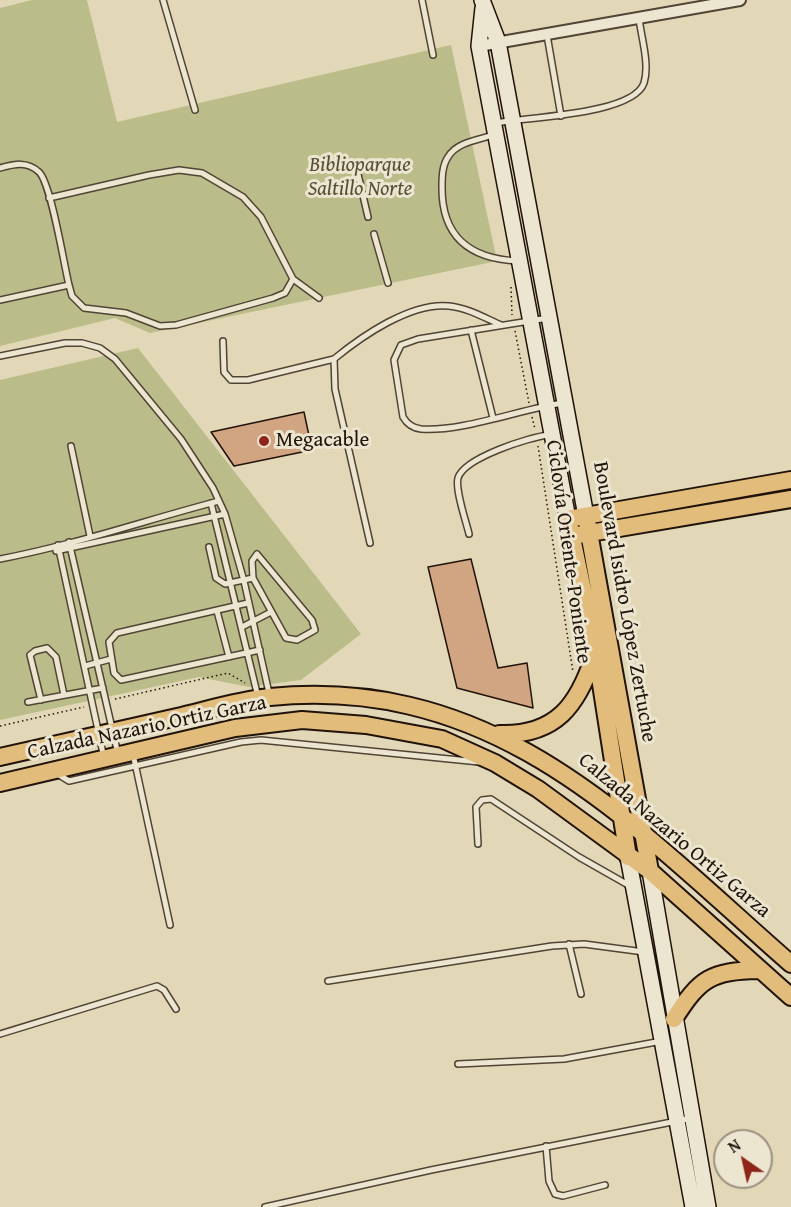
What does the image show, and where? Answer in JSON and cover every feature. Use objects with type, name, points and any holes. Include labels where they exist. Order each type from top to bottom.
[{"type":"main road","name":"Boulevard Isidro López Zertuche","points":[[482,4],[498,42],[514,120],[644,835],[674,1019],[693,1207]]},
{"type":"main road","name":"Boulevard Isidro López Zertuche","points":[[482,4],[479,46],[554,435],[569,527],[596,652],[645,952],[663,1041],[708,1207]]},
{"type":"main road","points":[[569,527],[586,516],[791,480]]},
{"type":"main road","points":[[569,527],[589,534],[791,499]]},
{"type":"main road","points":[[492,734],[527,733],[552,723],[579,696],[596,652]]},
{"type":"main road","name":"Calzada Nazario Ortiz Garza","points":[[0,757],[262,695],[331,695],[373,699],[445,715],[492,734],[554,766],[623,817],[791,964]]},
{"type":"main road","name":"Calzada Nazario Ortiz Garza","points":[[0,783],[123,758],[235,728],[311,720],[425,734],[442,739],[495,763],[538,789],[650,871],[791,997]]},
{"type":"main road","points":[[674,1019],[694,990],[713,976],[727,971],[759,970]]},
{"type":"street","points":[[479,46],[740,0]]},
{"type":"lane","points":[[163,0],[195,110]]},
{"type":"lane","points":[[422,0],[433,55]]},
{"type":"lane","points":[[519,261],[493,260],[458,240],[446,218],[442,199],[442,173],[448,156],[461,145],[514,120],[561,116],[621,102],[636,93],[644,84],[645,69],[639,18]]},
{"type":"lane","points":[[547,33],[561,116]]},
{"type":"lane","points":[[0,168],[26,164],[33,167],[45,180],[72,296],[84,308],[126,313],[167,327],[185,324],[273,298],[285,293],[293,279]]},
{"type":"lane","points":[[49,198],[179,170],[202,173],[243,197],[261,217],[293,279],[319,298]]},
{"type":"lane","points":[[357,170],[368,217]]},
{"type":"lane","points":[[374,234],[388,283]]},
{"type":"lane","points":[[0,300],[69,285]]},
{"type":"lane","points":[[223,341],[224,372],[231,380],[248,380],[334,359],[361,338],[386,323],[435,306],[464,309],[502,325]]},
{"type":"lane","points":[[549,317],[408,341],[401,345],[394,360],[403,417],[407,424],[420,429],[493,418],[565,403]]},
{"type":"lane","points":[[471,330],[493,418]]},
{"type":"lane","points":[[0,356],[65,343],[90,345],[107,352],[181,439],[196,459],[225,514],[260,650],[262,695]]},
{"type":"lane","points":[[334,359],[335,388],[370,543]]},
{"type":"lane","points":[[469,534],[458,483],[462,471],[476,461],[536,437],[554,435]]},
{"type":"lane","points":[[71,446],[90,536]]},
{"type":"lane","points":[[58,548],[69,542],[219,501]]},
{"type":"lane","points":[[211,503],[248,653],[262,695]]},
{"type":"lane","points":[[0,559],[58,548],[71,549],[225,514]]},
{"type":"lane","points":[[69,542],[106,702],[106,733],[123,758]]},
{"type":"lane","points":[[209,547],[216,578],[220,582],[231,584],[253,578]]},
{"type":"lane","points":[[58,548],[93,705],[106,733],[123,758],[170,925]]},
{"type":"lane","points":[[257,554],[312,620],[315,630],[297,640],[288,639],[253,578],[252,561],[257,554]]},
{"type":"lane","points":[[248,603],[117,633],[109,642],[114,675],[122,680],[260,650]]},
{"type":"lane","points":[[217,611],[229,657]]},
{"type":"lane","points":[[242,627],[271,612]]},
{"type":"lane","points":[[76,621],[87,619]]},
{"type":"lane","points":[[41,700],[30,655],[47,648],[56,657],[64,695]]},
{"type":"lane","points":[[85,666],[111,659]]},
{"type":"lane","points":[[28,702],[103,688]]},
{"type":"lane","points":[[52,771],[69,782],[123,758],[261,740],[495,763]]},
{"type":"lane","points":[[478,844],[476,807],[482,800],[491,799],[579,857],[635,889]]},
{"type":"lane","points":[[569,944],[581,994]]},
{"type":"lane","points":[[328,981],[569,944],[645,952]]},
{"type":"lane","points":[[0,1034],[157,986],[164,990],[176,1009]]},
{"type":"lane","points":[[458,1064],[572,1058],[663,1041]]},
{"type":"lane","points":[[265,1207],[546,1146],[684,1119]]},
{"type":"lane","points":[[546,1146],[549,1181],[555,1194],[563,1196],[605,1185]]},
{"type":"lane","points":[[293,1200],[295,1207]]},
{"type":"path","name":"Ciclovía Oriente-Poniente","points":[[513,280],[509,290],[513,323],[536,437],[565,634],[574,669],[570,680]]},
{"type":"path","points":[[106,702],[228,673],[262,695]]},
{"type":"path","points":[[0,726],[93,705]]},
{"type":"green space","name":"Biblioparque Saltillo Norte","points":[[32,0],[87,0],[117,122],[451,45],[497,261],[150,333],[115,318],[0,346],[0,8]]},
{"type":"green space","points":[[138,348],[361,634],[301,680],[249,687],[199,677],[0,720],[0,380]]},
{"type":"building","name":"Megacable","points":[[304,412],[312,450],[234,466],[211,432]]},
{"type":"building","points":[[471,559],[498,668],[527,663],[533,708],[457,688],[428,567]]},
{"type":"place","name":"Megacable","points":[[264,441]]}]
